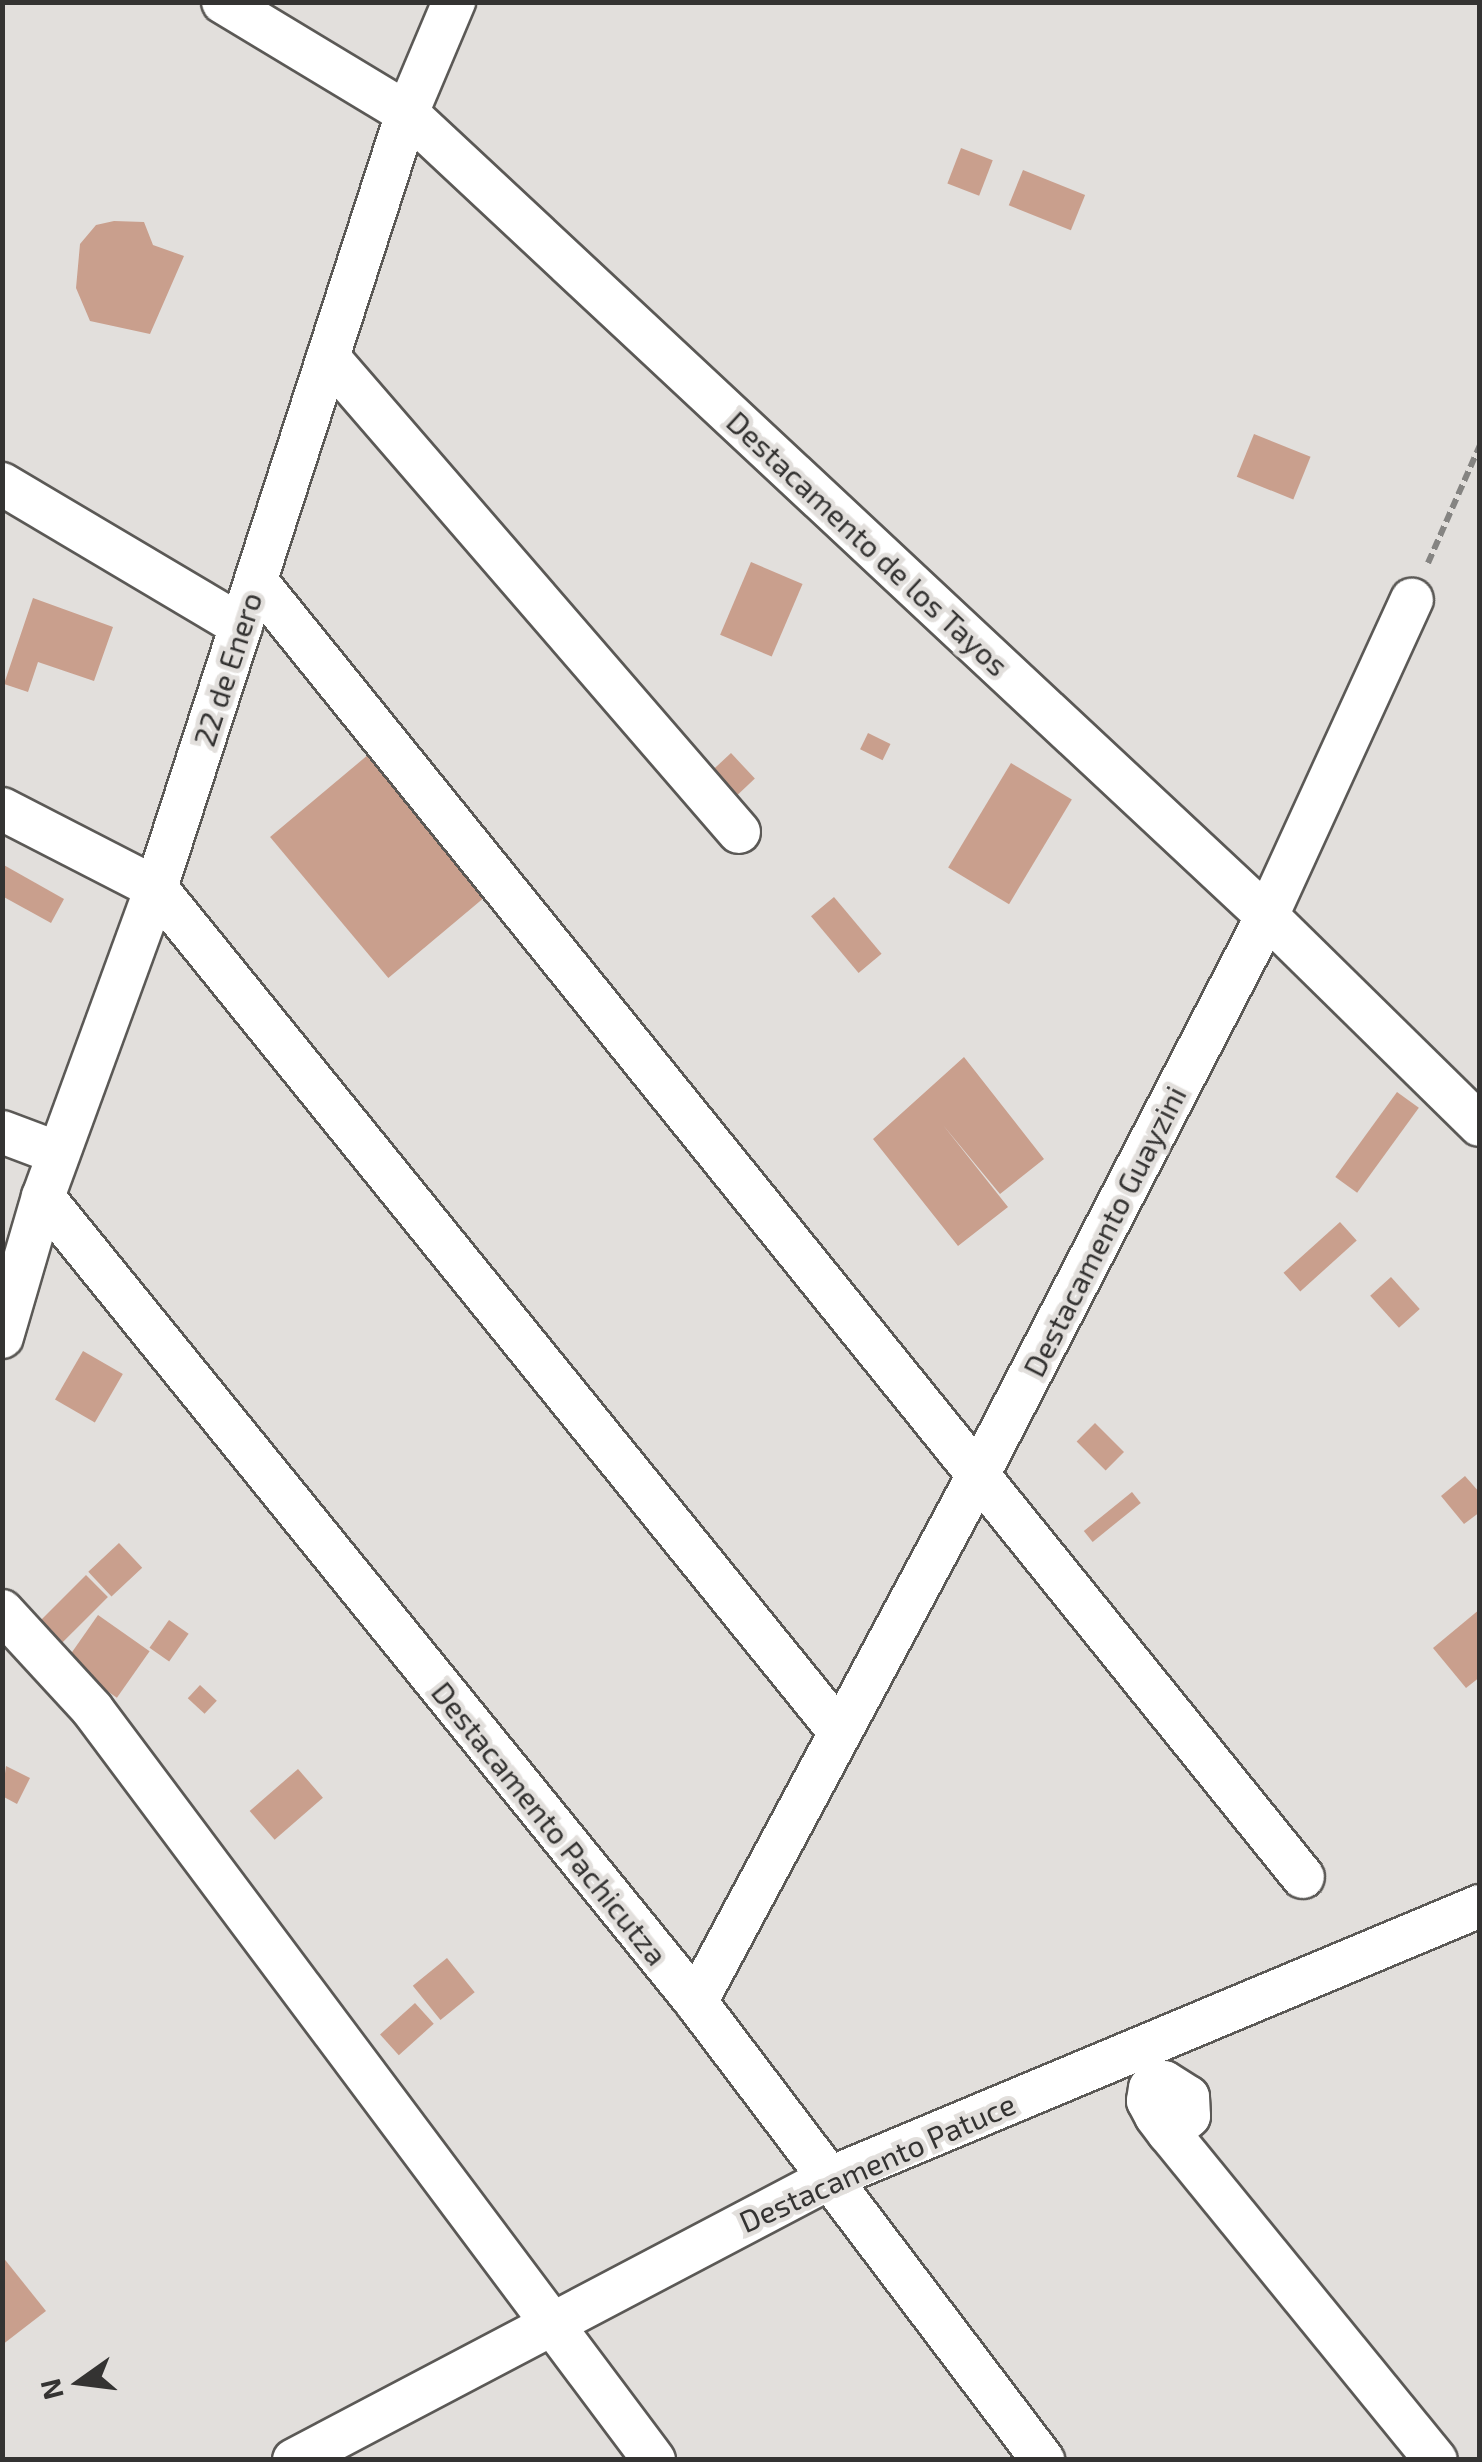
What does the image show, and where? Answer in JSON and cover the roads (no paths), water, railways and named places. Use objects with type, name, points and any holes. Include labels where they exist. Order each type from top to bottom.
[{"type":"street","name":"Destacamento de los Tayos","points":[[222,2],[408,113],[1266,916],[1480,1125]]},
{"type":"street","name":"22 de Enero","points":[[2,1338],[43,1197],[156,888],[408,113],[454,2]]},
{"type":"street","points":[[328,358],[739,832]]},
{"type":"street","points":[[2,484],[241,626]]},
{"type":"street","points":[[256,581],[976,1479],[1303,1877]]},
{"type":"street","name":"Destacamento Guayzini","points":[[696,2002],[976,1479],[1266,916],[1412,600]]},
{"type":"street","points":[[2,809],[156,888],[839,1731]]},
{"type":"street","points":[[2,1132],[58,1153]]},
{"type":"street","name":"Destacamento Pachicutza","points":[[43,1197],[696,2002],[1044,2460]]},
{"type":"street","points":[[2,1611],[92,1708],[654,2460]]},
{"type":"street","name":"Destacamento Patuce","points":[[294,2460],[549,2320],[830,2178],[1480,1906]]},
{"type":"street","points":[[1170,2133],[1436,2460]]}]
